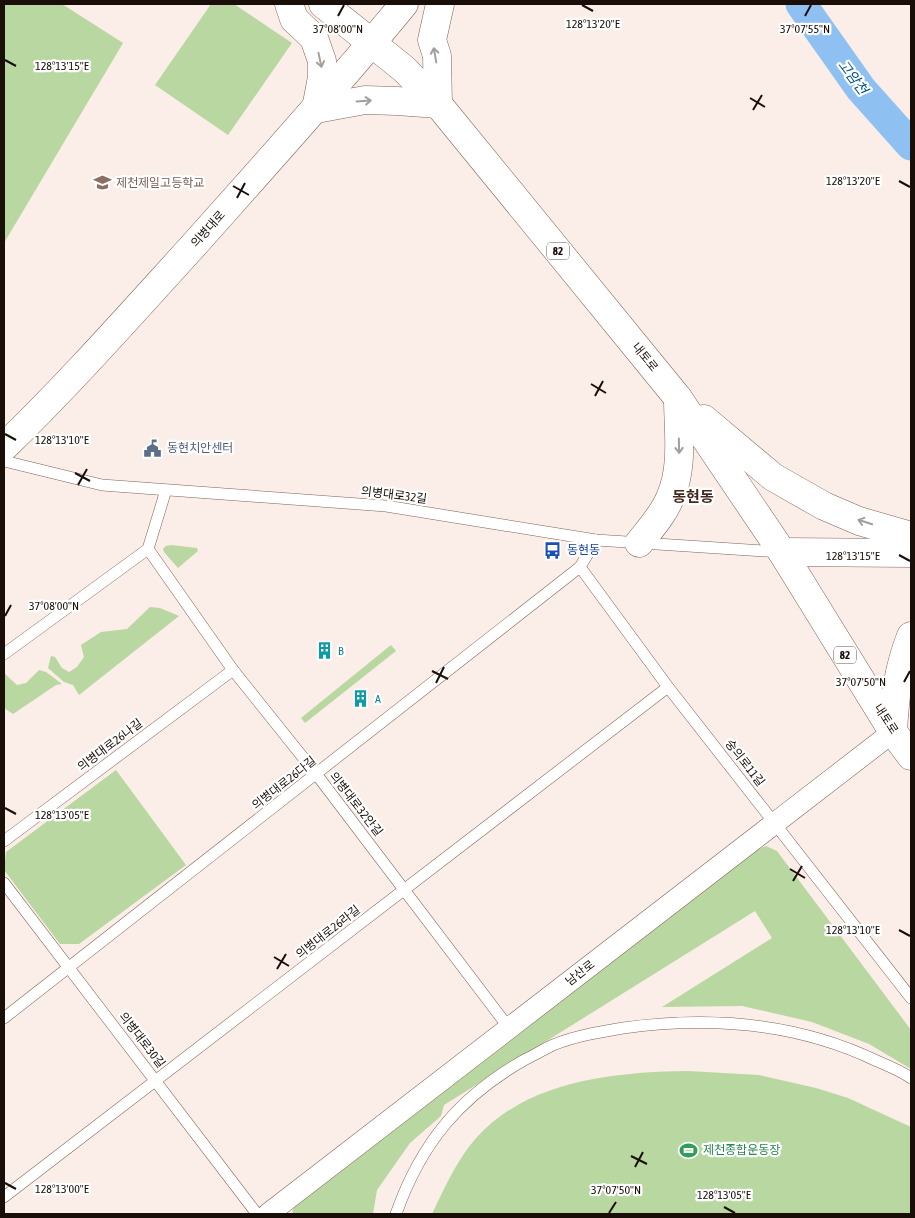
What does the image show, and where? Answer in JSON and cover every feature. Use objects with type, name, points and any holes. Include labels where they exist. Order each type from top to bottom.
[{"type":"main road","points":[[289,4],[294,19],[314,38],[322,61],[322,77],[316,109],[366,100],[438,104],[436,56],[432,40],[440,4]]},
{"type":"main road","name":"내토로","points":[[323,4],[373,42],[404,69],[438,104],[678,398],[782,552],[893,732],[911,756]]},
{"type":"main road","name":"의병대로","points":[[4,447],[41,411],[116,330],[316,109],[404,4]]},
{"type":"main road","points":[[678,398],[773,477],[824,506],[850,517],[911,536]]},
{"type":"main road","points":[[639,543],[663,511],[674,489],[679,468],[678,398]]},
{"type":"main road","points":[[782,552],[911,553]]},
{"type":"main road","points":[[893,732],[896,689],[911,636]]},
{"type":"street","name":"남산로","points":[[270,1213],[893,732]]},
{"type":"lane","name":"의병대로32길","points":[[4,461],[102,485],[386,506],[596,540],[782,552]]},
{"type":"lane","points":[[4,654],[148,549],[166,490]]},
{"type":"lane","points":[[580,567],[596,540]]},
{"type":"lane","name":"의병대로32안길","points":[[148,549],[233,670],[317,775],[509,1028]]},
{"type":"lane","name":"숭의로11길","points":[[580,567],[668,687],[911,998]]},
{"type":"lane","name":"의병대로26다길","points":[[4,1018],[317,775],[580,567]]},
{"type":"lane","name":"의병대로26나길","points":[[4,841],[233,670]]},
{"type":"lane","name":"의병대로26라길","points":[[4,1197],[668,687]]},
{"type":"lane","name":"의병대로30길","points":[[4,883],[156,1081],[270,1213]]},
{"type":"lane","points":[[396,1214],[413,1173],[430,1144],[451,1116],[475,1094],[508,1070],[553,1045],[594,1033],[656,1024],[704,1022],[756,1025],[796,1032],[829,1042],[866,1055],[911,1078]]},
{"type":"green space","points":[[4,4],[62,4],[123,43],[4,243]]},
{"type":"green space","points":[[211,4],[234,4],[292,43],[228,135],[155,85]]},
{"type":"green space","points":[[171,545],[197,548],[198,551],[178,568],[163,549]]},
{"type":"green space","points":[[150,607],[160,608],[179,616],[79,695],[73,685],[64,682],[48,668],[51,656],[55,657],[62,668],[69,672],[77,667],[84,657],[81,645],[101,632],[127,629]]},
{"type":"green space","points":[[391,645],[396,651],[305,723],[301,718]]},
{"type":"green space","points":[[39,670],[46,672],[62,684],[56,685],[13,714],[4,708],[4,673],[17,685],[26,683]]},
{"type":"green space","points":[[116,770],[186,865],[79,944],[60,944],[4,870],[6,852]]},
{"type":"green space","points":[[766,846],[777,851],[911,1030],[911,1069],[869,1044],[812,1022],[742,1006],[662,1007],[772,938],[755,911],[444,1105],[441,1116],[410,1143],[377,1190],[373,1214],[292,1214],[294,1206],[753,852]]},
{"type":"green space","name":"제천종합운동장","points":[[688,1071],[759,1075],[816,1088],[848,1098],[911,1127],[911,1214],[432,1214],[452,1174],[478,1136],[499,1117],[523,1102],[548,1091],[604,1077]]},
{"type":"waterway","name":"고암천","points":[[801,4],[861,89],[911,145]]},
{"type":"place","name":"제천제일고등학교","points":[[102,183]]},
{"type":"place","name":"동현치안센터","points":[[153,448]]},
{"type":"place","name":"동현동","points":[[553,550]]},
{"type":"place","name":"B","points":[[324,651]]},
{"type":"place","name":"A","points":[[361,699]]},
{"type":"place","name":"제천종합운동장","points":[[689,1150]]},
{"type":"district","name":"동현동","points":[[693,496]]}]
